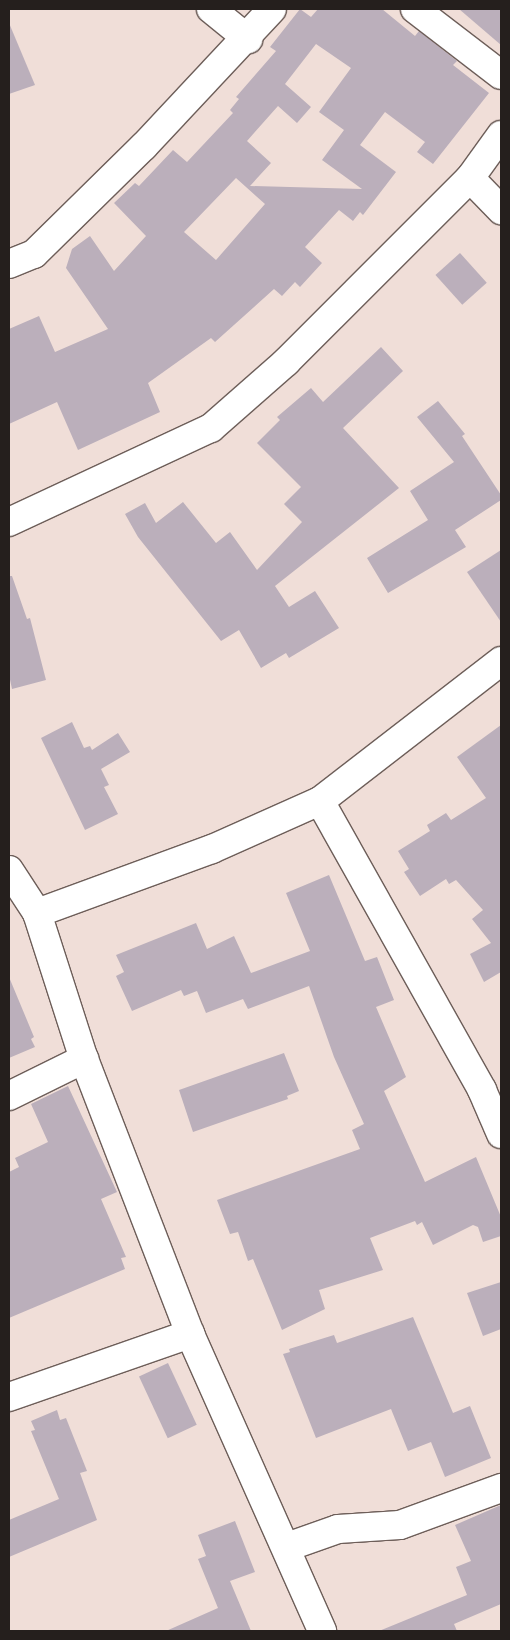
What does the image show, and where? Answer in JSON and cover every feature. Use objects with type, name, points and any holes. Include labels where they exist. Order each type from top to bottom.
[{"type":"street","points":[[211,9],[248,38]]},
{"type":"street","points":[[9,264],[34,254],[248,38],[272,9]]},
{"type":"street","points":[[416,9],[501,75]]},
{"type":"street","points":[[9,522],[212,428],[286,362],[470,178],[501,135]]},
{"type":"street","points":[[470,178],[501,210]]},
{"type":"street","points":[[37,913],[212,849],[320,801],[501,661]]},
{"type":"street","points":[[320,801],[492,1086],[501,1134]]},
{"type":"street","points":[[9,870],[37,913],[84,1059],[190,1334],[287,1547],[322,1631]]},
{"type":"street","points":[[9,1096],[84,1059]]},
{"type":"street","points":[[9,1397],[190,1334]]},
{"type":"street","points":[[287,1547],[338,1529],[400,1525],[501,1488]]},
{"type":"building","points":[[300,9],[311,17],[318,9],[382,9],[415,36],[419,31],[457,61],[453,65],[489,93],[433,164],[417,152],[425,142],[385,112],[360,145],[396,172],[363,215],[360,212],[353,221],[339,210],[305,247],[322,263],[300,287],[295,282],[282,296],[274,289],[215,342],[211,338],[148,383],[160,412],[78,450],[57,402],[9,424],[9,329],[39,316],[55,352],[108,329],[66,268],[72,249],[90,236],[114,271],[146,236],[114,203],[135,183],[139,186],[173,150],[187,162],[233,113],[230,110],[239,99],[236,97],[276,51],[270,47]],"holes":[[[316,44],[351,68],[319,112],[344,130],[322,160],[362,189],[250,186],[271,163],[247,141],[278,106],[297,123],[311,107],[285,84]],[[236,178],[265,204],[216,260],[184,232]]]},
{"type":"building","points":[[459,9],[501,9],[501,45]]},
{"type":"building","points":[[9,23],[35,85],[9,94]]},
{"type":"building","points":[[460,253],[487,283],[462,305],[435,275]]},
{"type":"building","points":[[381,347],[403,371],[343,428],[399,488],[275,586],[289,607],[315,591],[339,628],[289,658],[286,653],[261,668],[239,630],[221,641],[138,537],[125,514],[145,503],[156,523],[183,502],[216,543],[230,532],[257,570],[302,522],[284,504],[301,487],[257,443],[280,420],[277,417],[311,388],[323,402]]},
{"type":"building","points":[[438,401],[465,434],[462,436],[501,495],[501,500],[455,530],[466,547],[388,593],[367,558],[428,520],[410,491],[454,462],[417,417]]},
{"type":"building","points":[[501,550],[501,622],[467,572]]},
{"type":"building","points":[[9,576],[12,576],[27,619],[30,618],[46,680],[12,689],[9,675]]},
{"type":"building","points":[[72,722],[84,748],[90,746],[92,750],[118,733],[130,752],[101,769],[109,785],[104,787],[118,814],[85,830],[41,738]]},
{"type":"building","points":[[501,725],[501,972],[484,982],[470,954],[491,943],[472,919],[483,910],[456,880],[449,884],[446,879],[420,896],[404,872],[409,869],[398,851],[430,831],[427,825],[446,813],[451,820],[486,798],[457,757]]},
{"type":"building","points":[[329,875],[365,961],[377,957],[394,1000],[376,1007],[406,1077],[384,1091],[425,1182],[476,1157],[501,1217],[501,1236],[483,1242],[478,1227],[473,1225],[433,1245],[422,1222],[417,1225],[415,1221],[370,1238],[383,1270],[319,1290],[325,1309],[282,1330],[253,1259],[248,1261],[238,1232],[230,1234],[217,1200],[360,1149],[352,1130],[364,1124],[334,1057],[309,986],[248,1009],[243,999],[206,1013],[197,991],[184,996],[181,990],[132,1011],[116,976],[124,972],[116,955],[196,923],[207,949],[234,936],[251,973],[310,951],[286,893]]},
{"type":"building","points":[[9,977],[34,1037],[31,1039],[35,1047],[9,1058]]},
{"type":"building","points":[[284,1053],[299,1091],[287,1096],[288,1099],[193,1132],[179,1090]]},
{"type":"building","points":[[68,1086],[117,1192],[101,1199],[126,1257],[121,1258],[125,1269],[9,1318],[9,1172],[19,1167],[15,1158],[48,1142],[31,1104]]},
{"type":"building","points":[[501,1282],[501,1329],[483,1336],[467,1293]]},
{"type":"building","points":[[413,1317],[453,1413],[470,1406],[491,1458],[445,1477],[431,1442],[408,1451],[391,1409],[316,1438],[283,1354],[290,1352],[289,1349],[334,1335],[337,1343]]},
{"type":"building","points":[[168,1363],[197,1425],[168,1438],[139,1377]]},
{"type":"building","points":[[57,1410],[60,1420],[66,1418],[87,1471],[80,1473],[97,1520],[9,1557],[9,1520],[59,1499],[31,1431],[35,1430],[31,1421]]},
{"type":"building","points":[[501,1505],[501,1604],[454,1624],[457,1631],[379,1631],[467,1595],[456,1567],[471,1561],[455,1525]]},
{"type":"building","points":[[235,1521],[255,1572],[230,1581],[251,1631],[166,1631],[218,1608],[198,1559],[206,1556],[198,1535]]}]
